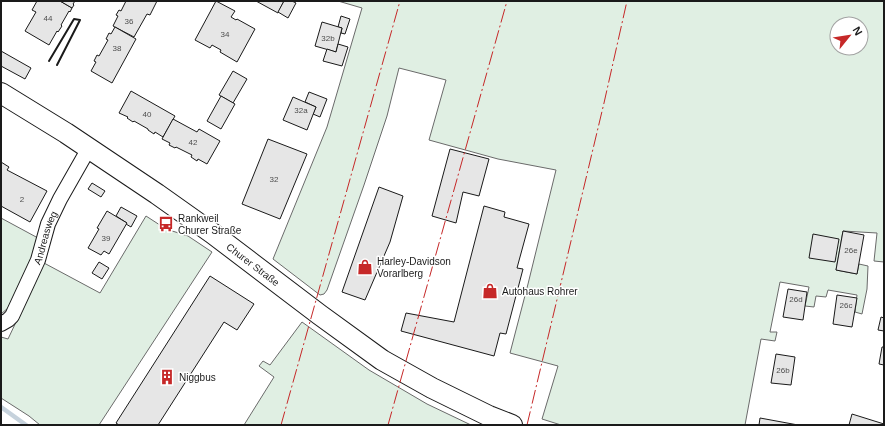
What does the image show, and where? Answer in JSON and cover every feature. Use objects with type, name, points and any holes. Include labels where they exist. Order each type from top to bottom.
[{"type":"main road","name":"Churer Straße","points":[[1,93],[66,133],[157,194],[212,233],[382,360],[432,388],[512,425]]},
{"type":"street","name":"Andreasweg","points":[[1,324],[12,316],[38,260],[46,232],[54,212],[69,182],[89,148]]},
{"type":"green space","points":[[338,1],[884,1],[884,262],[874,261],[877,233],[843,231],[836,270],[857,274],[859,264],[868,266],[867,289],[862,314],[855,312],[857,295],[828,290],[826,297],[816,296],[814,307],[805,306],[809,287],[780,282],[770,332],[777,332],[775,341],[761,339],[745,425],[561,425],[542,419],[558,366],[510,353],[556,170],[498,159],[429,140],[446,80],[399,68],[387,116],[364,185],[327,290],[324,294],[320,295],[273,259],[327,127],[362,8]]},
{"type":"green space","points":[[146,216],[166,229],[188,236],[212,252],[99,425],[40,425],[1,398],[1,337],[8,339],[44,263],[100,293]]},
{"type":"green space","points":[[1,218],[38,238],[32,259],[8,308],[1,314]]},
{"type":"green space","points":[[302,322],[369,370],[427,404],[471,425],[244,425],[274,377],[259,366],[263,361],[270,365]]},
{"type":"building","points":[[37,1],[60,1],[72,8],[49,45],[25,31],[36,12],[32,10]]},
{"type":"building","points":[[60,1],[75,1],[72,8]]},
{"type":"building","points":[[126,1],[157,1],[150,15],[147,14],[134,37],[113,26],[118,16],[116,15],[119,10],[121,11]]},
{"type":"building","points":[[216,1],[235,11],[231,17],[255,29],[237,62],[220,52],[221,50],[212,45],[210,48],[195,40]]},
{"type":"building","points":[[256,1],[284,1],[278,13]]},
{"type":"building","points":[[284,1],[292,1],[296,3],[288,18],[278,12]]},
{"type":"building","points":[[341,16],[350,19],[345,34],[341,33],[342,28],[338,27]]},
{"type":"building","points":[[322,22],[342,28],[336,52],[315,46]]},
{"type":"building","points":[[115,27],[136,39],[112,83],[91,71],[96,62],[94,61],[97,55],[99,56],[108,40],[106,39],[109,33],[111,34]]},
{"type":"building","points":[[338,44],[348,47],[342,66],[323,61],[327,49],[336,52]]},
{"type":"building","points":[[1,51],[31,68],[25,79],[1,66]]},
{"type":"building","points":[[233,71],[247,79],[233,103],[219,95]]},
{"type":"building","points":[[131,91],[175,116],[163,137],[155,132],[154,134],[134,121],[133,122],[127,118],[128,117],[119,113]]},
{"type":"building","points":[[309,92],[327,99],[320,117],[313,114],[316,107],[305,102]]},
{"type":"building","points":[[221,96],[235,104],[221,129],[207,121]]},
{"type":"building","points":[[293,97],[316,107],[307,130],[283,120]]},
{"type":"building","points":[[173,119],[197,132],[199,129],[220,141],[207,164],[198,159],[197,161],[191,157],[192,155],[169,145],[170,143],[162,139]]},
{"type":"building","points":[[268,139],[307,154],[280,219],[242,204]]},
{"type":"building","points":[[450,149],[489,159],[479,196],[463,192],[456,223],[432,216]]},
{"type":"building","points":[[1,162],[9,167],[7,170],[47,191],[30,222],[1,206]]},
{"type":"building","points":[[92,183],[105,191],[101,197],[88,189]]},
{"type":"building","name":"Harley-Davidson Vorarlberg","points":[[379,187],[403,196],[390,242],[365,300],[342,292]]},
{"type":"building","name":"Autohaus Rohrer","points":[[484,206],[505,212],[504,217],[529,224],[517,268],[523,269],[506,334],[500,333],[494,356],[401,331],[406,313],[454,322]]},
{"type":"building","points":[[121,207],[137,216],[131,227],[116,216]]},
{"type":"building","points":[[107,211],[127,223],[109,254],[104,251],[101,255],[88,248]]},
{"type":"building","points":[[843,231],[864,235],[857,274],[836,270]]},
{"type":"building","points":[[813,234],[839,239],[835,262],[809,258]]},
{"type":"building","points":[[99,262],[109,268],[102,279],[92,273]]},
{"type":"building","name":"Niggbus","points":[[210,276],[254,304],[237,330],[224,322],[158,425],[119,425],[116,423]]},
{"type":"building","points":[[788,289],[807,292],[803,320],[783,317]]},
{"type":"building","points":[[837,295],[857,298],[852,327],[833,324]]},
{"type":"building","points":[[881,317],[884,318],[884,331],[878,330]]},
{"type":"building","points":[[882,347],[884,347],[884,365],[879,364]]},
{"type":"building","points":[[776,354],[795,357],[791,385],[771,383]]},
{"type":"building","points":[[852,414],[884,424],[884,425],[849,425]]},
{"type":"building","points":[[760,418],[798,425],[759,425]]},
{"type":"waterway","points":[[1,407],[26,425]]},
{"type":"wall","points":[[49,61],[74,19],[80,20],[57,65]]},
{"type":"power","points":[[281,425],[400,1]]},
{"type":"power","points":[[388,425],[507,1]]},
{"type":"power","points":[[527,425],[627,1]]},
{"type":"place","name":"Rankweil Churer Straße","points":[[166,224]]},
{"type":"place","name":"Harley-Davidson Vorarlberg","points":[[365,267]]},
{"type":"place","name":"Autohaus Rohrer","points":[[490,291]]},
{"type":"place","name":"Niggbus","points":[[167,377]]}]
